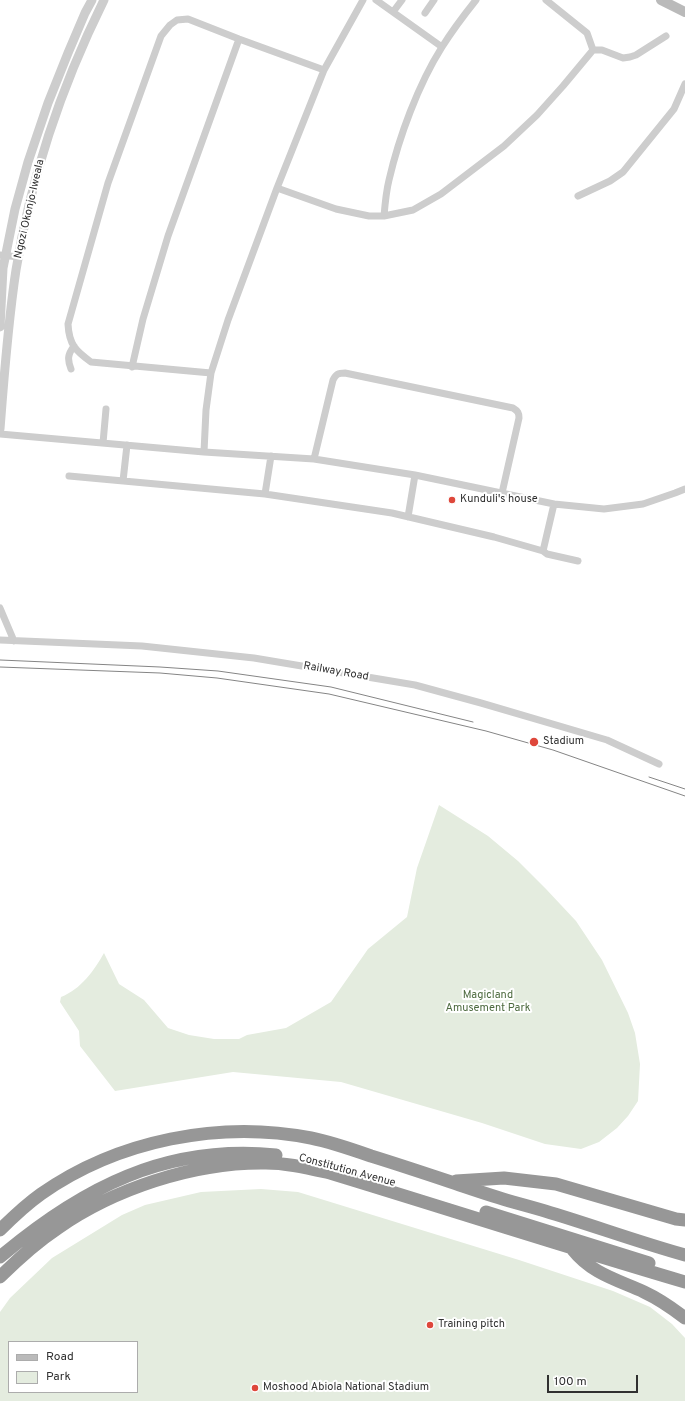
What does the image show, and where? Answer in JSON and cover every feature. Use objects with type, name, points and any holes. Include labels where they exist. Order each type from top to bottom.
[{"type":"highway","name":"Constitution Avenue","points":[[0,1230],[41,1194],[69,1176],[100,1161],[132,1149],[169,1140],[208,1133],[245,1132],[281,1134],[311,1138],[342,1146],[513,1202],[571,1219],[658,1248],[685,1255]]},
{"type":"highway","name":"Constitution Avenue","points":[[1,1257],[62,1210],[92,1192],[129,1175],[160,1164],[226,1153],[292,1157],[325,1164],[373,1177],[568,1244],[685,1274]]},
{"type":"highway","points":[[160,1164],[226,1164],[263,1162],[307,1168],[330,1173],[540,1234]]},
{"type":"highway","points":[[42,1225],[178,1174],[226,1164]]},
{"type":"highway","points":[[451,1182],[504,1178],[556,1184],[676,1219],[685,1220]]},
{"type":"highway","points":[[0,1277],[22,1255],[57,1228],[85,1210]]},
{"type":"highway","points":[[568,1244],[685,1282]]},
{"type":"highway","points":[[568,1244],[578,1256],[596,1271],[654,1297],[685,1318]]},
{"type":"main road","points":[[661,0],[685,12]]},
{"type":"street","name":"Ngozi Okonjo-Iweala","points":[[0,327],[1,268],[3,256],[28,162],[48,103],[70,46],[92,0]]},
{"type":"street","name":"Ngozi Okonjo-Iweala","points":[[0,429],[10,314],[16,269],[27,214],[52,124],[90,26],[104,0]]},
{"type":"street","points":[[204,452],[206,410],[211,373],[228,320],[276,188],[324,70],[363,0]]},
{"type":"street","points":[[376,0],[442,48]]},
{"type":"street","points":[[393,12],[402,0]]},
{"type":"street","points":[[425,13],[434,0]]},
{"type":"street","points":[[384,216],[389,182],[399,145],[415,102],[429,70],[442,48],[476,0]]},
{"type":"street","points":[[546,0],[587,33],[593,50]]},
{"type":"street","points":[[211,373],[132,367],[91,362],[77,352],[68,333],[68,324],[108,183],[161,36],[170,25],[177,20],[188,19],[324,70]]},
{"type":"street","points":[[593,50],[602,50],[623,58],[630,57],[636,55],[666,36]]},
{"type":"street","points":[[132,367],[143,319],[168,236],[239,39]]},
{"type":"street","points":[[276,188],[336,209],[369,216],[384,216],[414,210],[426,204],[493,155],[537,115],[568,81],[593,50]]},
{"type":"street","points":[[578,196],[610,181],[623,172],[674,109],[685,84]]},
{"type":"street","points":[[3,256],[19,257]]},
{"type":"street","points":[[1,268],[16,269]]},
{"type":"street","points":[[71,369],[68,362],[68,354],[74,346]]},
{"type":"street","points":[[314,459],[333,380],[335,375],[345,373],[513,408],[518,411],[519,418],[502,492]]},
{"type":"street","points":[[103,443],[106,409]]},
{"type":"street","points":[[0,434],[204,452],[314,459],[415,475],[554,504],[604,509],[643,504],[685,489]]},
{"type":"street","points":[[123,481],[127,445]]},
{"type":"street","points":[[265,494],[271,456]]},
{"type":"street","points":[[408,518],[415,475]]},
{"type":"street","points":[[69,476],[265,494],[392,513],[494,538],[543,551],[547,554],[578,561]]},
{"type":"street","points":[[543,551],[554,504]]},
{"type":"street","points":[[0,608],[14,641]]},
{"type":"street","name":"Railway Road","points":[[0,640],[142,646],[254,658],[415,685],[592,735],[659,764]]},
{"type":"green space","name":"Magicland Amusement Park","points":[[439,805],[488,836],[518,861],[576,921],[602,960],[628,1013],[635,1033],[640,1064],[638,1101],[628,1116],[617,1128],[599,1142],[581,1149],[545,1144],[482,1123],[341,1082],[233,1072],[115,1091],[80,1046],[79,1031],[60,1002],[61,997],[75,989],[86,979],[104,953],[119,984],[144,1000],[168,1028],[189,1035],[214,1039],[239,1039],[247,1035],[286,1028],[331,1002],[368,949],[407,917],[417,868]]},
{"type":"green space","points":[[261,1189],[298,1192],[519,1260],[613,1291],[650,1307],[672,1324],[685,1338],[685,1401],[0,1401],[0,1312],[10,1298],[52,1258],[122,1215],[145,1205],[201,1192]]},
{"type":"tram line","points":[[0,660],[218,671],[331,687],[473,722]]},
{"type":"tram line","points":[[0,667],[160,673],[217,678],[329,694],[486,731],[553,750],[685,796]]},
{"type":"tram line","points":[[649,777],[685,789]]},
{"type":"place","name":"Kunduli's house","points":[[452,500]]},
{"type":"place","name":"Stadium","points":[[534,742]]},
{"type":"place","name":"Training pitch","points":[[430,1325]]},
{"type":"place","name":"Moshood Abiola National Stadium","points":[[255,1388]]}]
